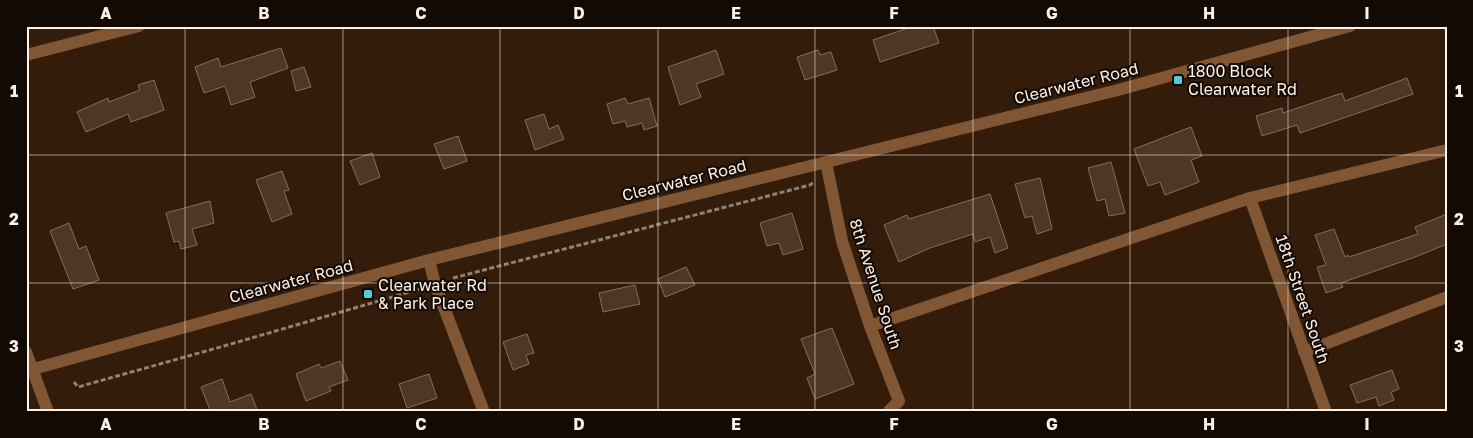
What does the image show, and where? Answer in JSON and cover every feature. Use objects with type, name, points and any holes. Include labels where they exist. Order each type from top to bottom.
[{"type":"street","points":[[26,55],[139,26]]},
{"type":"street","name":"Clearwater Road","points":[[29,370],[429,260],[1118,90],[1350,26]]},
{"type":"street","points":[[870,326],[1250,198],[1447,150]]},
{"type":"street","name":"8th Avenue South","points":[[826,162],[842,241],[870,326],[899,401],[889,411]]},
{"type":"street","name":"18th Street South","points":[[1250,198],[1326,412]]},
{"type":"street","points":[[429,260],[434,284],[484,412]]},
{"type":"street","points":[[1304,352],[1447,297]]},
{"type":"street","points":[[26,352],[29,370],[48,412]]},
{"type":"path","points":[[453,278],[810,185],[814,182]]},
{"type":"path","points":[[74,382],[78,386],[224,346],[420,288]]},
{"type":"building","points":[[914,26],[933,26],[939,43],[880,62],[873,40]]},
{"type":"building","points":[[281,48],[288,68],[250,82],[255,97],[231,105],[225,86],[204,93],[195,67],[218,58],[221,67]]},
{"type":"building","points":[[716,50],[724,74],[696,84],[701,97],[680,105],[668,67]]},
{"type":"building","points":[[818,50],[820,55],[831,52],[837,70],[805,80],[797,57]]},
{"type":"building","points":[[304,67],[311,87],[296,91],[291,71]]},
{"type":"building","points":[[1407,78],[1413,94],[1300,133],[1297,125],[1262,136],[1256,116],[1282,108],[1283,113],[1342,93],[1345,101]]},
{"type":"building","points":[[154,80],[164,110],[131,122],[128,114],[86,132],[77,112],[108,98],[109,102],[140,90],[138,85]]},
{"type":"building","points":[[625,98],[628,104],[649,98],[657,126],[644,130],[642,123],[627,127],[625,121],[613,124],[607,104]]},
{"type":"building","points":[[544,114],[549,129],[558,125],[564,139],[535,150],[525,120]]},
{"type":"building","points":[[1191,127],[1202,156],[1191,160],[1199,182],[1165,195],[1160,182],[1148,186],[1134,149]]},
{"type":"building","points":[[458,136],[467,161],[444,169],[434,144]]},
{"type":"building","points":[[372,153],[380,177],[360,185],[350,161]]},
{"type":"building","points":[[1111,162],[1125,213],[1109,216],[1105,199],[1097,201],[1088,168]]},
{"type":"building","points":[[282,171],[289,190],[284,191],[292,214],[272,222],[256,180]]},
{"type":"building","points":[[1040,178],[1052,229],[1037,234],[1032,216],[1025,218],[1015,184]]},
{"type":"building","points":[[990,194],[1008,248],[995,253],[990,237],[975,242],[973,234],[930,248],[899,262],[884,225],[907,215],[909,219]]},
{"type":"building","points":[[210,201],[214,223],[192,229],[197,245],[181,249],[179,241],[174,242],[166,213]]},
{"type":"building","points":[[792,213],[803,249],[783,255],[779,243],[767,246],[760,223]]},
{"type":"building","points":[[1447,214],[1447,244],[1341,283],[1343,287],[1326,293],[1317,267],[1326,265],[1315,235],[1334,229],[1345,257],[1348,255],[1349,257],[1418,234],[1415,227]]},
{"type":"building","points":[[69,223],[79,249],[86,246],[99,280],[73,289],[50,231]]},
{"type":"building","points":[[686,267],[695,285],[665,297],[658,279]]},
{"type":"building","points":[[635,285],[640,304],[603,312],[599,293]]},
{"type":"building","points":[[832,328],[854,384],[815,399],[807,378],[815,374],[801,339]]},
{"type":"building","points":[[527,334],[534,353],[526,355],[529,364],[513,370],[503,342]]},
{"type":"building","points":[[340,361],[348,380],[329,387],[331,391],[306,401],[296,374],[319,364],[321,368]]},
{"type":"building","points":[[1392,370],[1399,389],[1391,392],[1394,400],[1379,406],[1376,397],[1357,403],[1350,385]]},
{"type":"building","points":[[429,374],[437,398],[407,408],[399,384]]},
{"type":"building","points":[[222,379],[230,402],[251,394],[258,412],[207,412],[210,410],[201,387]]},
{"type":"place","name":"1800 Block Clearwater Rd","points":[[1178,80]]},
{"type":"place","name":"Clearwater Rd & Park Place","points":[[368,294]]}]
